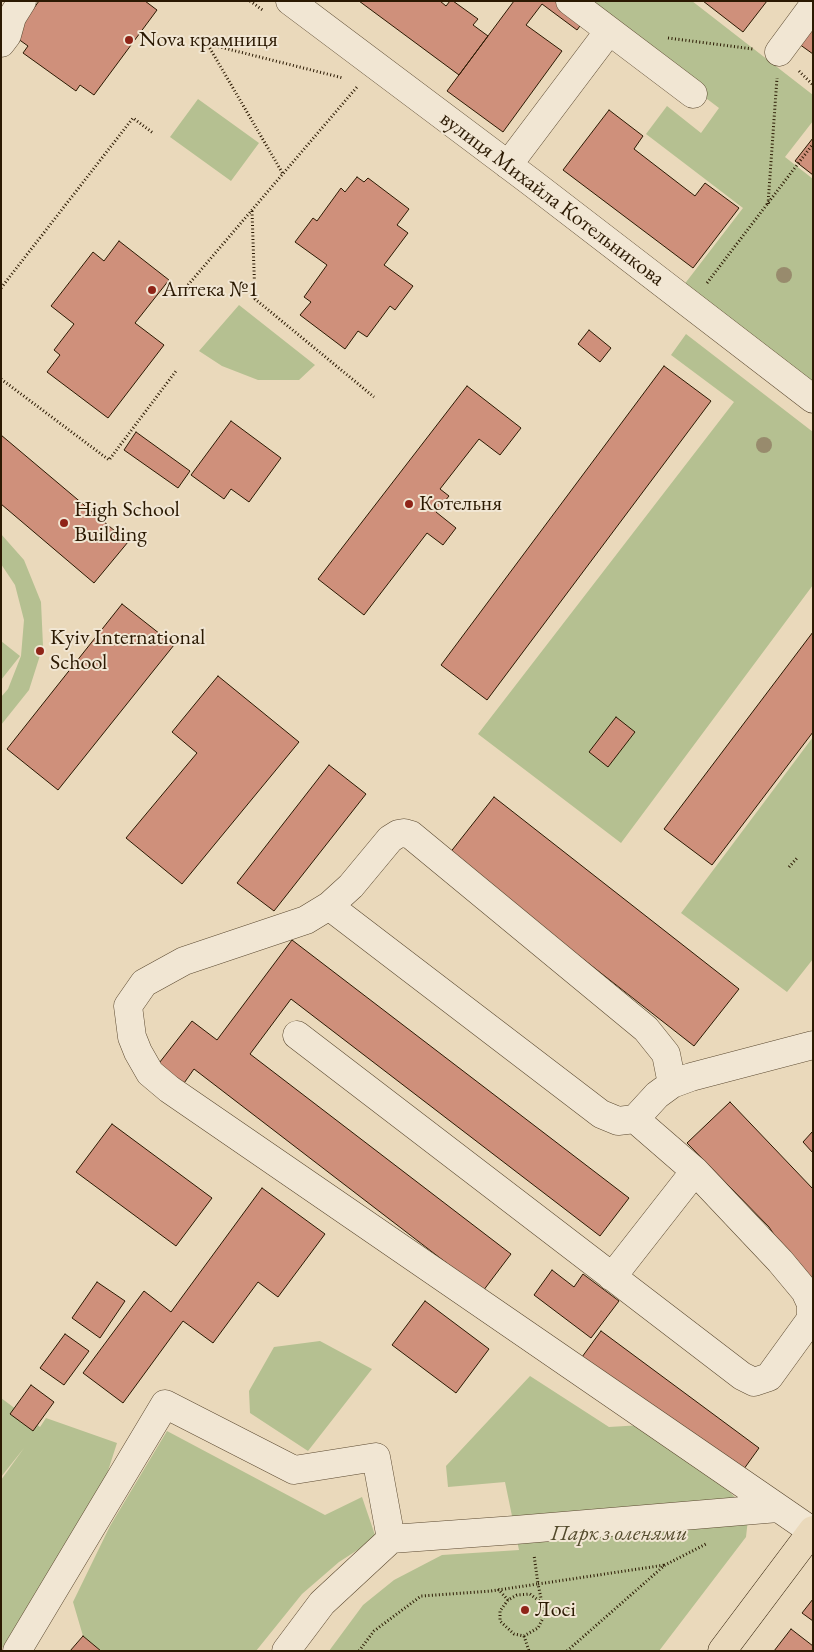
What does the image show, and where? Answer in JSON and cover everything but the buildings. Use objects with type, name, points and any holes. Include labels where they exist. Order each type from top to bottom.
[{"type":"main road","points":[[722,1651],[812,1530]]},
{"type":"street","points":[[1,43],[7,35],[12,17],[22,1]]},
{"type":"street","name":"вулиця Михайла Котельникова","points":[[290,1],[508,165],[813,399]]},
{"type":"street","points":[[570,1],[693,94]]},
{"type":"street","points":[[779,52],[813,6]]},
{"type":"street","points":[[508,165],[609,31]]},
{"type":"street","points":[[672,1084],[666,1054],[646,1029],[411,835],[398,834],[390,839],[351,886],[329,906],[306,920],[184,962],[144,983],[128,1006],[132,1037],[138,1052],[150,1073],[168,1089],[812,1530]]},
{"type":"street","points":[[329,906],[601,1114],[618,1121],[635,1119],[657,1095],[672,1084],[691,1077],[813,1045]]},
{"type":"street","points":[[297,1036],[742,1376],[754,1382],[769,1377],[811,1319],[812,1304],[805,1291],[780,1261],[695,1170],[635,1119]]},
{"type":"street","points":[[612,1277],[695,1170]]},
{"type":"street","points":[[17,1651],[165,1404],[294,1470],[376,1457],[391,1539]]},
{"type":"street","points":[[286,1651],[322,1603],[391,1539],[778,1508]]},
{"type":"path","points":[[661,37],[779,52],[768,204]]},
{"type":"path","points":[[283,174],[208,44],[351,80]]},
{"type":"path","points":[[188,285],[361,82]]},
{"type":"path","points":[[1,288],[133,118],[153,133]]},
{"type":"path","points":[[701,290],[813,144]]},
{"type":"path","points":[[252,210],[255,299],[374,396]]},
{"type":"path","points":[[1,379],[109,460],[176,371]]},
{"type":"path","points":[[788,867],[797,858]]},
{"type":"path","points":[[531,1529],[538,1584],[545,1614],[538,1628],[524,1636],[514,1634],[500,1621],[500,1611],[508,1600],[517,1595],[530,1594],[542,1603]]},
{"type":"path","points":[[567,1651],[665,1565],[712,1540]]},
{"type":"path","points":[[359,1651],[374,1631],[421,1596],[538,1584],[665,1565]]},
{"type":"path","points":[[498,1589],[508,1600]]},
{"type":"path","points":[[524,1636],[528,1651]]},
{"type":"green space","points":[[578,1],[692,1],[813,95],[813,121],[785,157],[813,179],[813,394],[680,290],[743,208],[646,134],[667,106],[701,133],[719,108]]},
{"type":"green space","points":[[198,99],[259,143],[231,181],[170,137]]},
{"type":"green space","points":[[239,305],[315,365],[299,380],[258,380],[222,366],[199,351]]},
{"type":"green space","points":[[686,334],[813,432],[813,585],[621,843],[478,734],[734,402],[671,355]]},
{"type":"green space","points":[[1,534],[24,560],[41,602],[43,646],[29,690],[1,725],[1,697],[8,689],[21,656],[24,620],[15,585],[1,564]]},
{"type":"green space","points":[[1,641],[20,656],[1,680]]},
{"type":"green space","points":[[813,737],[813,959],[787,992],[681,913]]},
{"type":"green space","points":[[320,1341],[372,1369],[308,1451],[250,1413],[249,1391],[274,1347]]},
{"type":"green space","name":"Парк з оленями","points":[[530,1376],[609,1427],[642,1425],[715,1478],[739,1501],[748,1519],[746,1537],[659,1651],[329,1651],[363,1605],[394,1580],[442,1555],[519,1550],[505,1482],[448,1487],[446,1466]]},
{"type":"green space","points":[[1,1398],[40,1427],[46,1418],[117,1443],[107,1474],[1,1650],[1,1480],[24,1448],[1,1477]]},
{"type":"green space","points":[[167,1431],[325,1515],[362,1497],[376,1538],[339,1562],[302,1594],[256,1651],[101,1651],[83,1636],[73,1602],[110,1526]]},
{"type":"place","name":"Nova крамниця","points":[[129,40]]},
{"type":"place","name":"Аптека №1","points":[[152,290]]},
{"type":"place","name":"Котельня","points":[[409,504]]},
{"type":"place","name":"High School Building","points":[[64,523]]},
{"type":"place","name":"Kyiv International School","points":[[40,651]]},
{"type":"place","name":"Лосі","points":[[525,1610]]}]
